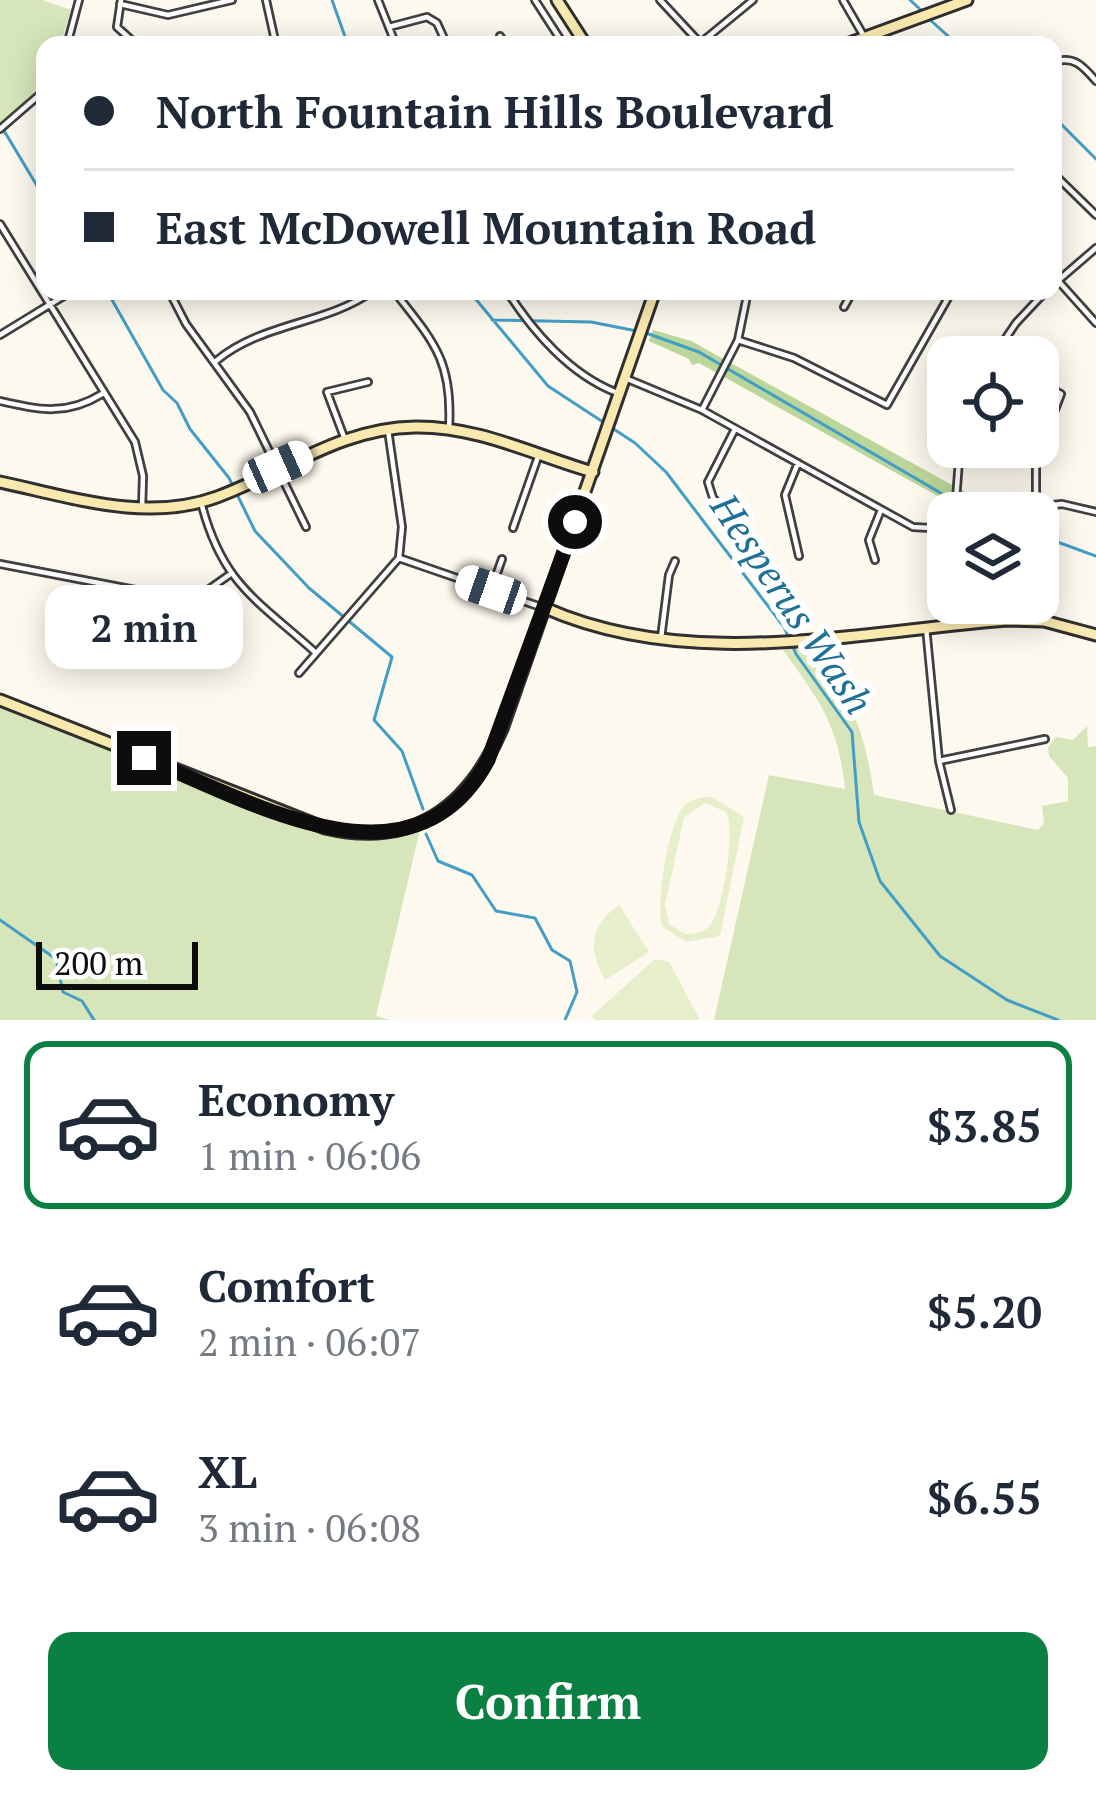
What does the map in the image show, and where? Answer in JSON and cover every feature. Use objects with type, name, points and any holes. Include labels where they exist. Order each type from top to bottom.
[{"type":"street","points":[[69,36],[79,0]]},
{"type":"street","points":[[126,36],[116,27],[121,2],[168,15],[232,0]]},
{"type":"street","points":[[266,0],[275,36]]},
{"type":"street","points":[[378,0],[392,36]]},
{"type":"street","points":[[535,0],[558,36]]},
{"type":"street","points":[[557,0],[580,36]]},
{"type":"street","points":[[660,0],[692,36]]},
{"type":"street","points":[[709,36],[753,0]]},
{"type":"street","points":[[843,0],[865,36]]},
{"type":"street","points":[[877,36],[962,1]]},
{"type":"street","points":[[388,27],[427,17],[444,36]]},
{"type":"street","points":[[1062,61],[1072,60],[1096,81]]},
{"type":"street","points":[[0,129],[36,98]]},
{"type":"street","points":[[1062,182],[1096,215]]},
{"type":"street","points":[[0,224],[36,287]]},
{"type":"street","points":[[1062,275],[1096,248]]},
{"type":"street","points":[[1062,287],[1096,323]]},
{"type":"street","points":[[44,300],[141,456],[142,508]]},
{"type":"street","points":[[0,335],[57,300]]},
{"type":"street","points":[[175,300],[250,412],[306,527]]},
{"type":"street","points":[[214,362],[249,337],[357,300]]},
{"type":"street","points":[[400,300],[444,361],[450,386],[449,429]]},
{"type":"street","points":[[514,300],[551,347],[590,380],[620,394]]},
{"type":"street","points":[[0,700],[309,823],[357,835],[414,826],[447,808],[479,777],[505,722],[652,300]]},
{"type":"street","points":[[702,410],[738,340],[746,300]]},
{"type":"street","points":[[844,307],[848,300]]},
{"type":"street","points":[[738,340],[794,358],[887,405],[947,300]]},
{"type":"street","points":[[1011,336],[1039,300]]},
{"type":"street","points":[[626,378],[702,410],[913,527],[927,528]]},
{"type":"street","points":[[344,438],[328,392],[368,382]]},
{"type":"street","points":[[0,401],[54,412],[85,405],[102,394]]},
{"type":"street","points":[[0,482],[142,508],[201,502],[344,438],[388,430],[449,429],[593,472]]},
{"type":"street","points":[[733,517],[712,498],[709,482],[735,429]]},
{"type":"street","points":[[299,673],[399,558],[402,527],[388,430]]},
{"type":"street","points":[[513,528],[539,453]]},
{"type":"street","points":[[798,464],[784,496],[800,556]]},
{"type":"street","points":[[201,502],[211,540],[230,574],[316,653]]},
{"type":"street","points":[[1059,505],[1096,512]]},
{"type":"street","points":[[875,560],[869,540],[881,510]]},
{"type":"street","points":[[399,558],[661,643],[734,643],[966,624]]},
{"type":"street","points":[[491,590],[502,560]]},
{"type":"street","points":[[661,643],[675,561]]},
{"type":"street","points":[[0,564],[177,598],[202,594],[230,574]]},
{"type":"street","points":[[1052,624],[1096,635]]},
{"type":"street","points":[[926,627],[939,761],[951,810]]},
{"type":"street","points":[[939,761],[1045,739]]},
{"type":"green space","points":[[0,0],[42,0],[71,10],[63,36],[36,36],[36,91],[0,122]]},
{"type":"green space","points":[[653,330],[691,341],[965,492],[930,492],[699,363],[692,365],[689,359],[649,341]]},
{"type":"green space","points":[[814,645],[854,716],[874,795],[1038,830],[1044,823],[1042,806],[1068,801],[1068,778],[1049,756],[1048,747],[1056,737],[1073,740],[1087,726],[1088,747],[1096,746],[1096,1020],[714,1020],[769,775],[845,789],[825,713],[781,647]]},
{"type":"green space","points":[[0,706],[318,833],[362,841],[420,830],[376,1016],[390,1020],[0,1020]]},
{"type":"green space","points":[[712,797],[744,817],[720,936],[686,942],[663,927],[660,902],[665,864],[685,805]],"holes":[[[705,803],[726,812],[729,851],[716,915],[705,929],[685,934],[669,924],[665,905],[684,817]]]},
{"type":"green space","points":[[619,905],[649,952],[605,980],[594,939],[602,921]]},
{"type":"green space","points":[[655,959],[669,962],[700,1020],[595,1020],[592,1016]]},
{"type":"waterway","name":"Hesperus Wash","points":[[332,0],[345,36]]},
{"type":"waterway","points":[[910,0],[922,11]]},
{"type":"waterway","points":[[928,18],[948,36]]},
{"type":"waterway","points":[[0,124],[36,184]]},
{"type":"waterway","points":[[1062,125],[1096,159]]},
{"type":"waterway","points":[[112,300],[163,390],[229,478],[255,531],[309,588],[392,657],[374,720],[402,751],[423,809]]},
{"type":"waterway","name":"Hesperus Wash","points":[[476,300],[548,386],[635,443],[666,472],[784,627],[796,654],[852,732],[859,822],[880,881],[940,956],[1007,1000],[1058,1020]]},
{"type":"waterway","points":[[492,320],[591,322],[637,331]]},
{"type":"waterway","points":[[646,333],[699,352],[939,492]]},
{"type":"waterway","points":[[1059,543],[1096,556]]},
{"type":"waterway","points":[[426,834],[438,861],[472,875],[496,911],[535,918],[552,950],[570,961],[577,992],[565,1020]]},
{"type":"waterway","points":[[0,920],[56,959],[63,992],[82,1001],[94,1020]]},
{"type":"route","points":[[144,758],[340,832],[398,830],[433,817],[471,787],[488,760],[575,522]]}]
